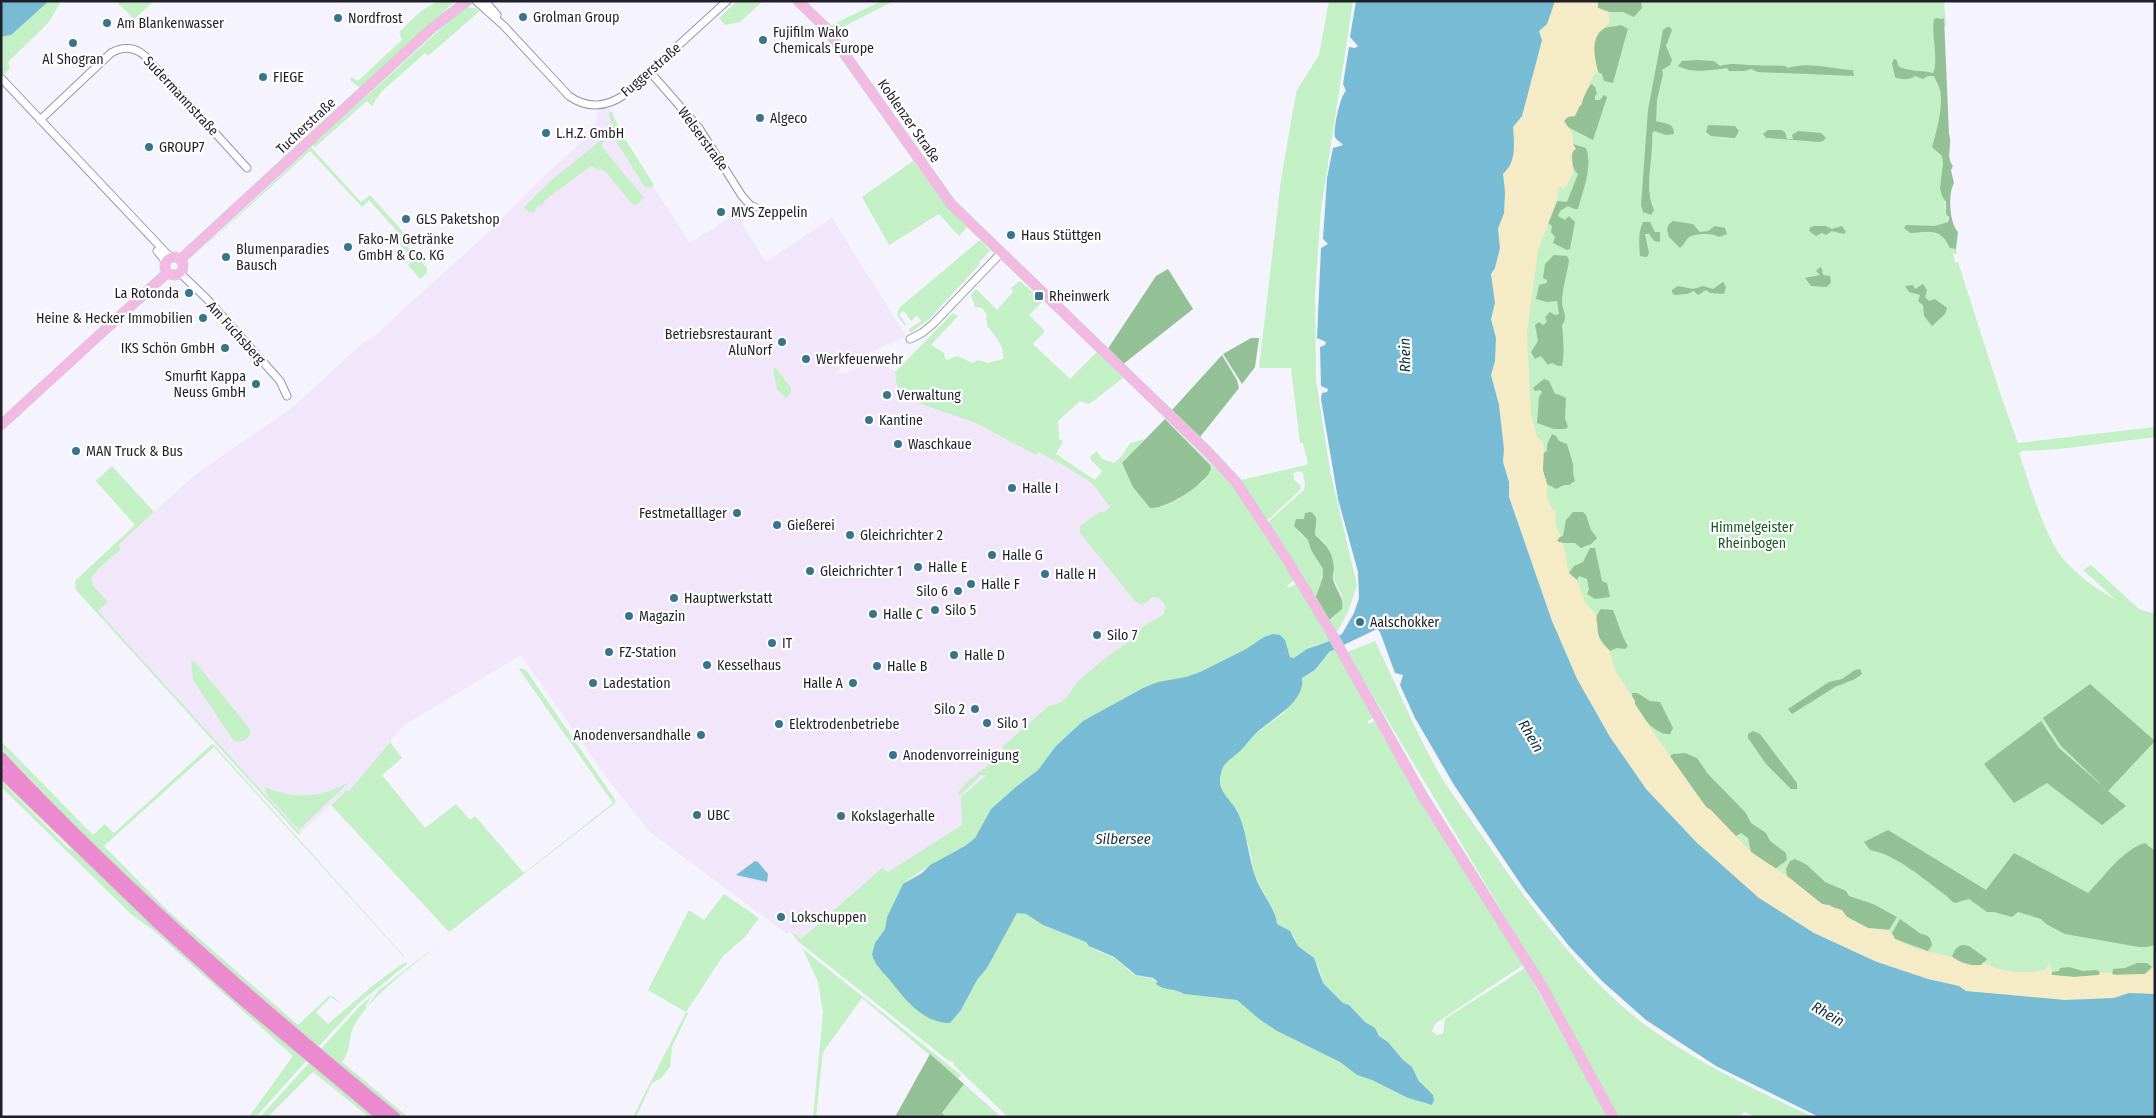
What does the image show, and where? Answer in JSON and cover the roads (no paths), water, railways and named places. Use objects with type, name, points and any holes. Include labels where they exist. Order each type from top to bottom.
[{"type":"highway","points":[[1,757],[97,855],[164,919],[246,993],[395,1117]]},
{"type":"highway","points":[[1,772],[163,929],[242,1000],[382,1117]]},
{"type":"main road","name":"Tucherstraße","points":[[450,13],[459,1]]},
{"type":"main road","name":"Tucherstraße","points":[[181,259],[450,13],[467,1]]},
{"type":"main road","name":"Koblenzer Straße","points":[[798,1],[826,28],[945,197],[1200,444],[1236,482],[1330,629],[1410,776],[1533,971],[1613,1117]]},
{"type":"main road","points":[[176,257],[181,259],[184,268],[180,273],[174,275],[167,272],[165,267],[168,260],[176,257]]},
{"type":"main road","points":[[1,425],[167,272]]},
{"type":"street","name":"Fuggerstraße","points":[[476,1],[504,26],[565,92],[575,100],[600,106],[616,100],[650,72],[727,1]]},
{"type":"street","name":"Fuggerstraße","points":[[485,1],[504,26]]},
{"type":"street","name":"Sudermannstraße","points":[[40,120],[112,53],[120,49],[131,49],[145,56],[247,168]]},
{"type":"street","name":"Welserstraße","points":[[650,72],[698,128],[742,196],[751,206],[755,207]]},
{"type":"street","points":[[1,78],[92,175],[102,183],[168,260]]},
{"type":"street","points":[[910,339],[922,334],[933,324],[1001,253]]},
{"type":"street","name":"Am Fuchsberg","points":[[180,273],[207,299],[280,381],[287,396]]},
{"type":"water","points":[[1,1],[49,1],[11,35],[1,37]]},
{"type":"water","points":[[1356,1],[1555,1],[1547,24],[1539,31],[1542,40],[1522,116],[1513,127],[1513,158],[1503,174],[1505,192],[1504,213],[1498,229],[1500,248],[1495,268],[1491,274],[1495,303],[1491,319],[1496,338],[1495,361],[1491,375],[1499,405],[1504,449],[1503,462],[1509,482],[1509,497],[1552,621],[1577,679],[1610,737],[1646,789],[1697,843],[1759,898],[1814,933],[1877,962],[1928,979],[1959,986],[1966,991],[2065,1000],[2114,998],[2129,993],[2155,994],[2155,1117],[1819,1117],[1716,1066],[1646,1020],[1602,981],[1569,946],[1524,889],[1454,785],[1415,718],[1400,685],[1403,675],[1395,673],[1380,632],[1377,629],[1329,652],[1315,670],[1302,678],[1302,687],[1293,702],[1256,733],[1229,760],[1222,769],[1220,780],[1225,795],[1238,813],[1255,876],[1276,917],[1277,924],[1290,931],[1298,946],[1314,958],[1323,983],[1343,1003],[1349,1005],[1365,1022],[1375,1028],[1379,1036],[1388,1042],[1403,1060],[1412,1067],[1419,1081],[1433,1095],[1432,1105],[1408,1098],[1372,1080],[1357,1075],[1340,1062],[1277,1031],[1259,1019],[1237,1000],[1184,994],[1163,988],[1156,984],[1157,981],[1153,978],[1136,975],[1114,957],[1089,946],[1086,942],[1043,925],[1026,914],[1017,913],[987,968],[977,980],[961,1010],[950,1023],[940,1022],[922,1014],[901,994],[876,964],[872,954],[875,943],[885,929],[887,917],[903,884],[975,838],[991,809],[1038,770],[1056,746],[1083,721],[1143,688],[1158,682],[1186,677],[1200,672],[1273,634],[1280,635],[1285,640],[1290,657],[1294,658],[1307,649],[1342,634],[1354,613],[1359,598],[1358,572],[1338,499],[1321,399],[1322,393],[1327,392],[1328,389],[1321,386],[1320,347],[1325,345],[1326,342],[1317,338],[1321,248],[1328,244],[1323,239],[1327,178],[1333,148],[1343,145],[1335,137],[1335,128],[1339,106],[1346,91],[1343,84],[1349,47],[1355,48],[1358,46],[1350,37]]},
{"type":"water","points":[[755,861],[768,874],[767,882],[736,875]]},
{"type":"place","name":"Grolman Group","points":[[523,17]]},
{"type":"place","name":"Nordfrost","points":[[338,18]]},
{"type":"place","name":"Am Blankenwasser","points":[[107,23]]},
{"type":"place","name":"Fujifilm Wako Chemicals Europe","points":[[763,40]]},
{"type":"place","name":"Al Shogran","points":[[73,43]]},
{"type":"place","name":"FIEGE","points":[[263,77]]},
{"type":"place","name":"Algeco","points":[[760,118]]},
{"type":"place","name":"L.H.Z. GmbH","points":[[546,133]]},
{"type":"place","name":"GROUP7","points":[[149,147]]},
{"type":"place","name":"MVS Zeppelin","points":[[721,212]]},
{"type":"place","name":"GLS Paketshop","points":[[406,219]]},
{"type":"place","name":"Haus Stüttgen","points":[[1011,235]]},
{"type":"place","name":"Fako-M Getränke GmbH & Co. KG","points":[[348,247]]},
{"type":"place","name":"Blumenparadies Bausch","points":[[226,257]]},
{"type":"place","name":"La Rotonda","points":[[189,293]]},
{"type":"place","name":"Rheinwerk","points":[[1039,296]]},
{"type":"place","name":"Heine & Hecker Immobilien","points":[[203,318]]},
{"type":"place","name":"Betriebsrestaurant AluNorf","points":[[782,342]]},
{"type":"place","name":"IKS Schön GmbH","points":[[225,348]]},
{"type":"place","name":"Werkfeuerwehr","points":[[806,359]]},
{"type":"place","name":"Smurfit Kappa Neuss GmbH","points":[[256,384]]},
{"type":"place","name":"Verwaltung","points":[[887,395]]},
{"type":"place","name":"Kantine","points":[[869,420]]},
{"type":"place","name":"Waschkaue","points":[[898,444]]},
{"type":"place","name":"MAN Truck & Bus","points":[[76,451]]},
{"type":"place","name":"Halle I","points":[[1012,488]]},
{"type":"place","name":"Festmetalllager","points":[[737,513]]},
{"type":"place","name":"Gießerei","points":[[777,525]]},
{"type":"place","name":"Gleichrichter 2","points":[[850,535]]},
{"type":"place","name":"Halle G","points":[[992,555]]},
{"type":"place","name":"Halle E","points":[[918,567]]},
{"type":"place","name":"Gleichrichter 1","points":[[810,571]]},
{"type":"place","name":"Halle H","points":[[1045,574]]},
{"type":"place","name":"Halle F","points":[[971,584]]},
{"type":"place","name":"Silo 6","points":[[958,591]]},
{"type":"place","name":"Hauptwerkstatt","points":[[674,598]]},
{"type":"place","name":"Silo 5","points":[[935,610]]},
{"type":"place","name":"Halle C","points":[[873,614]]},
{"type":"place","name":"Magazin","points":[[629,616]]},
{"type":"place","name":"Aalschokker","points":[[1360,622]]},
{"type":"place","name":"Silo 7","points":[[1097,635]]},
{"type":"place","name":"IT","points":[[772,643]]},
{"type":"place","name":"FZ-Station","points":[[609,652]]},
{"type":"place","name":"Halle D","points":[[954,655]]},
{"type":"place","name":"Kesselhaus","points":[[707,665]]},
{"type":"place","name":"Halle B","points":[[877,666]]},
{"type":"place","name":"Ladestation","points":[[593,683]]},
{"type":"place","name":"Halle A","points":[[853,683]]},
{"type":"place","name":"Silo 2","points":[[975,709]]},
{"type":"place","name":"Silo 1","points":[[987,723]]},
{"type":"place","name":"Elektrodenbetriebe","points":[[779,724]]},
{"type":"place","name":"Anodenversandhalle","points":[[701,735]]},
{"type":"place","name":"Anodenvorreinigung","points":[[893,755]]},
{"type":"place","name":"UBC","points":[[697,815]]},
{"type":"place","name":"Kokslagerhalle","points":[[841,816]]},
{"type":"place","name":"Lokschuppen","points":[[781,917]]},
{"type":"water label","name":"Rhein","points":[[1405,355]]},
{"type":"water label","name":"Rhein","points":[[1531,736]]},
{"type":"water label","name":"Silbersee","points":[[1123,839]]},
{"type":"water label","name":"Rhein","points":[[1828,1014]]},
{"type":"park label","name":"Himmelgeister Rheinbogen","points":[[1752,536]]}]
